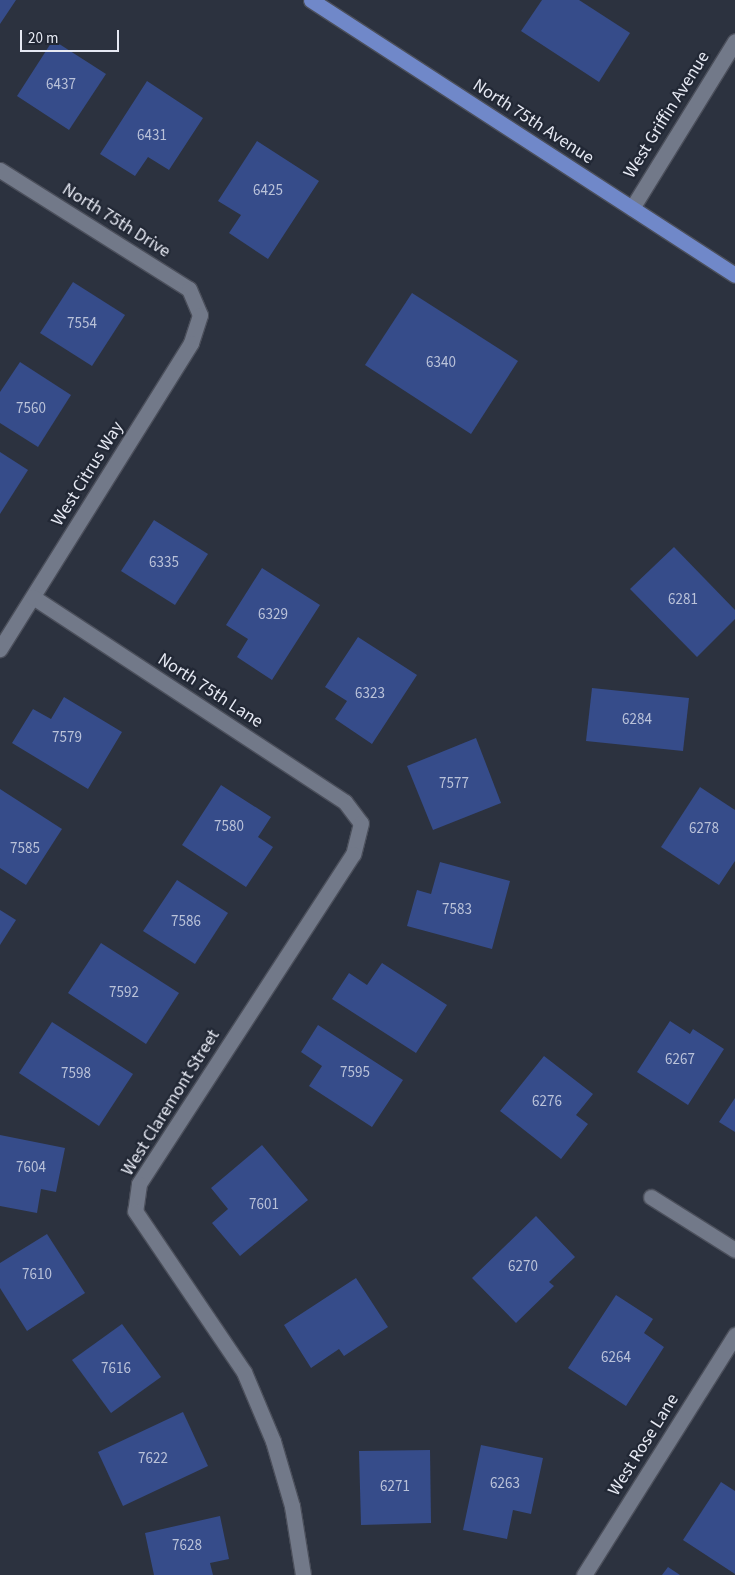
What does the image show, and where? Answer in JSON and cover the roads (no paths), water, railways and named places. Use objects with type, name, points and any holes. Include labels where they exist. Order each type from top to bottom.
[{"type":"main road","name":"North 75th Avenue","points":[[311,0],[735,275]]},
{"type":"street","name":"West Griffin Avenue","points":[[632,208],[735,41]]},
{"type":"street","name":"North 75th Drive","points":[[0,170],[189,289],[200,315]]},
{"type":"street","name":"West Citrus Way","points":[[0,650],[191,342],[200,315]]},
{"type":"street","name":"North 75th Lane","points":[[33,597],[345,802],[361,824]]},
{"type":"street","name":"West Claremont Street","points":[[304,1575],[292,1506],[273,1441],[244,1372],[134,1211],[139,1184],[353,854],[361,824]]},
{"type":"street","points":[[651,1197],[735,1250]]},
{"type":"street","name":"West Rose Lane","points":[[584,1575],[735,1335]]}]
